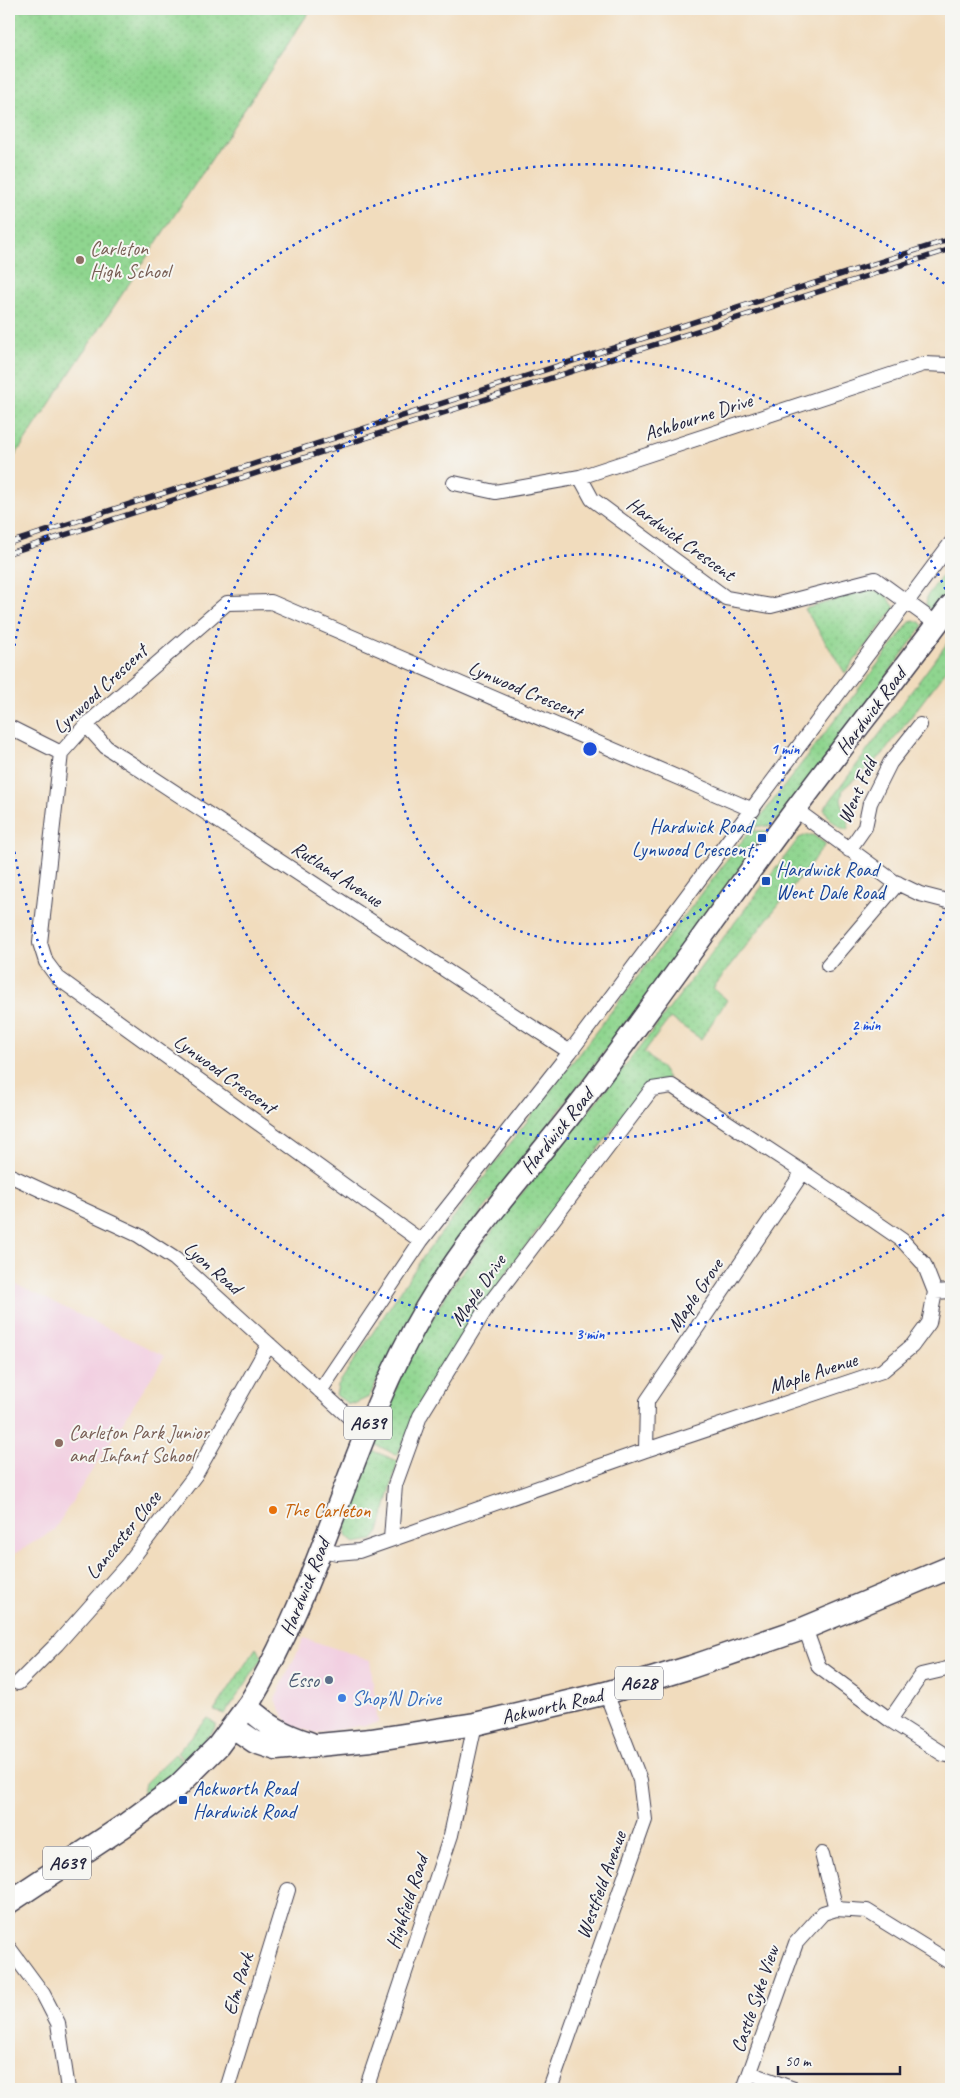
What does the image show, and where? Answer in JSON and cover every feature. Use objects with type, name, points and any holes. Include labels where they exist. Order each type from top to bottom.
[{"type":"highway","name":"Ackworth Road","points":[[233,1727],[256,1742],[276,1749],[312,1744],[371,1740],[475,1724],[606,1693],[805,1628],[951,1567]]},
{"type":"highway","name":"A639","points":[[9,1902],[158,1802],[200,1765],[233,1727],[247,1707]]},
{"type":"highway","name":"Ackworth Road","points":[[247,1707],[270,1728],[285,1736],[312,1744]]},
{"type":"main road","name":"Hardwick Road","points":[[247,1707],[286,1635],[321,1550],[368,1426],[395,1363],[452,1266],[477,1230],[593,1086],[796,810],[951,605]]},
{"type":"street","name":"Ashbourne Drive","points":[[454,483],[495,492],[580,477],[924,364],[948,365],[951,367]]},
{"type":"street","name":"Hardwick Crescent","points":[[580,477],[592,499],[726,598],[771,606],[875,579],[937,624]]},
{"type":"street","name":"Hardwick Road","points":[[320,1391],[421,1241],[570,1052],[951,543]]},
{"type":"street","name":"Lynwood Crescent","points":[[421,1241],[58,978],[46,962],[40,942],[61,753],[86,725],[227,603],[271,602],[753,810]]},
{"type":"street","name":"Rutland Avenue","points":[[86,725],[106,747],[570,1052]]},
{"type":"street","name":"Went Fold","points":[[850,850],[865,827],[870,803],[890,763],[920,725]]},
{"type":"street","points":[[9,727],[61,753]]},
{"type":"street","points":[[796,810],[898,883],[920,894],[951,902]]},
{"type":"street","points":[[828,965],[898,883]]},
{"type":"street","name":"Maple Drive","points":[[391,1539],[395,1485],[420,1416],[487,1307],[652,1088],[672,1086],[803,1172]]},
{"type":"street","points":[[803,1172],[902,1240],[924,1264],[935,1292],[951,1291]]},
{"type":"street","name":"Maple Grove","points":[[646,1450],[647,1401],[803,1172]]},
{"type":"street","name":"Lyon Road","points":[[9,1175],[138,1235],[175,1259],[348,1416],[368,1426]]},
{"type":"street","name":"Maple Avenue","points":[[321,1550],[347,1553],[391,1539],[646,1450],[882,1371],[912,1346],[929,1323],[935,1292]]},
{"type":"street","name":"Lancaster Close","points":[[18,1683],[57,1644],[128,1564],[196,1474],[269,1344]]},
{"type":"street","points":[[805,1628],[819,1667],[890,1720],[943,1754],[951,1756]]},
{"type":"street","points":[[890,1720],[921,1675],[951,1668]]},
{"type":"street","name":"Westfield Avenue","points":[[550,2089],[645,1820],[640,1780],[606,1693]]},
{"type":"street","name":"Highfield Road","points":[[366,2089],[451,1835],[475,1724]]},
{"type":"street","points":[[822,1854],[836,1909],[867,1911],[951,1963]]},
{"type":"street","name":"Elm Park","points":[[227,2089],[288,1890]]},
{"type":"street","name":"Castle Syke View","points":[[744,2089],[796,1943],[823,1913],[836,1909]]},
{"type":"street","points":[[9,1948],[43,1994],[58,2023],[68,2089]]},
{"type":"street","name":"Castle Syke View","points":[[750,2073],[794,2089]]},
{"type":"shaded area","name":"Carleton Park Junior and Infant School","points":[[9,1281],[165,1356],[54,1530],[9,1557]]},
{"type":"shaded area","name":"Esso","points":[[304,1638],[370,1660],[378,1723],[316,1733],[292,1726],[284,1717],[275,1699]]},
{"type":"green space","name":"Carleton High School","points":[[9,9],[311,9],[9,465]]},
{"type":"green space","points":[[951,564],[951,591],[937,609],[929,609],[926,605],[927,596]]},
{"type":"green space","points":[[870,589],[885,593],[895,608],[845,673],[805,609]]},
{"type":"green space","points":[[910,622],[920,622],[923,626],[779,822],[775,819],[769,826],[756,826],[754,831],[768,831],[755,846],[759,849],[472,1225],[422,1295],[369,1397],[354,1404],[347,1403],[336,1395],[338,1385],[423,1257]]},
{"type":"green space","points":[[951,638],[951,664],[882,755],[843,789],[841,800],[849,825],[847,830],[839,826],[824,809]]},
{"type":"green space","points":[[813,835],[826,844],[713,988],[727,1000],[701,1039],[670,1018],[644,1052],[661,1068],[668,1078],[645,1086],[513,1263],[432,1387],[397,1455],[374,1444],[400,1378],[445,1296],[505,1214],[641,1046],[799,838]]},
{"type":"green space","points":[[373,1451],[398,1461],[379,1532],[373,1540],[355,1543],[346,1536],[346,1527]]},
{"type":"green space","points":[[256,1648],[263,1658],[225,1714],[214,1711]]},
{"type":"green space","points":[[208,1718],[216,1724],[216,1728],[186,1761],[177,1753]]},
{"type":"green space","points":[[175,1754],[185,1763],[145,1801],[142,1798],[145,1783]]},
{"type":"railway","points":[[9,543],[951,239]]},
{"type":"railway","points":[[9,553],[951,249]]},
{"type":"place","name":"Carleton High School","points":[[80,260]]},
{"type":"place","name":"Hardwick Road Lynwood Crescent","points":[[762,838]]},
{"type":"place","name":"Hardwick Road Went Dale Road","points":[[766,881]]},
{"type":"place","name":"Carleton Park Junior and Infant School","points":[[59,1443]]},
{"type":"place","name":"The Carleton","points":[[273,1510]]},
{"type":"place","name":"Esso","points":[[329,1680]]},
{"type":"place","name":"Shop'N Drive","points":[[342,1698]]},
{"type":"place","name":"Ackworth Road Hardwick Road","points":[[183,1800]]}]
